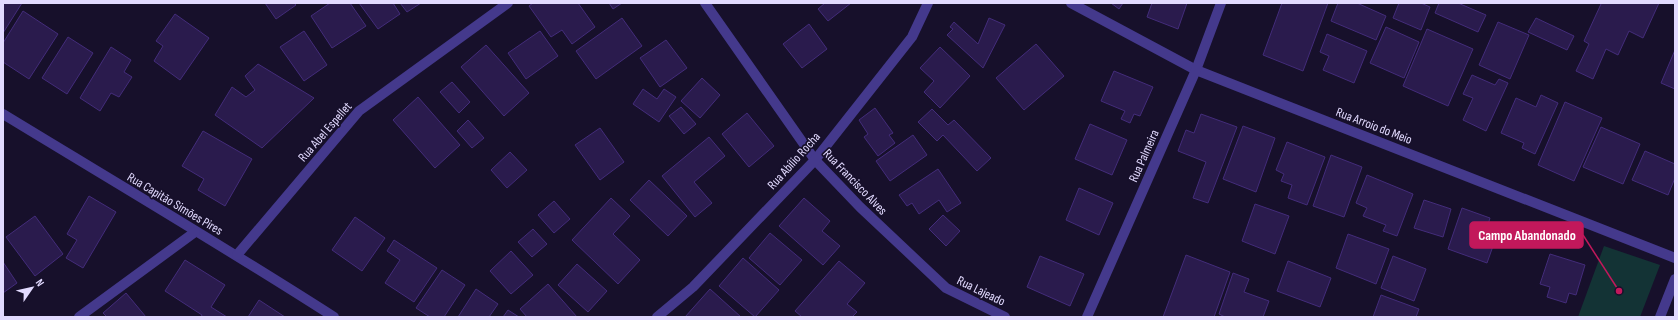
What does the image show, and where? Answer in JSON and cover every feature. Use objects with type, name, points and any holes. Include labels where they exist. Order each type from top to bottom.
[{"type":"street","name":"Rua Abel Espellet","points":[[237,255],[359,111],[508,3]]},
{"type":"street","name":"Rua Francisco Alves","points":[[705,3],[815,160],[860,207],[946,288]]},
{"type":"street","name":"Rua Abílio Rocha","points":[[657,317],[693,287],[815,160],[912,37],[928,3]]},
{"type":"street","name":"Rua Arroio do Meio","points":[[1071,3],[1196,70],[1675,258]]},
{"type":"street","name":"Rua Palmeira","points":[[1087,317],[1196,70],[1220,3]]},
{"type":"street","name":"Rua Capitão Simões Pires","points":[[3,114],[195,232],[237,255],[334,317]]},
{"type":"street","points":[[79,317],[195,232]]},
{"type":"street","points":[[1660,317],[1675,279]]},
{"type":"street","name":"Rua Lajeado","points":[[946,288],[1005,317]]},
{"type":"green space","points":[[1604,246],[1660,265],[1640,317],[1578,317]]},
{"type":"building","points":[[3,3],[22,3],[3,33]]},
{"type":"building","points":[[265,3],[294,3],[296,5],[276,19]]},
{"type":"building","points":[[330,3],[350,3],[366,26],[332,48],[311,16]]},
{"type":"building","points":[[359,3],[393,3],[400,14],[378,29]]},
{"type":"building","points":[[400,3],[421,3],[407,12]]},
{"type":"building","points":[[533,3],[578,3],[595,27],[572,44],[562,30],[551,37],[529,6]]},
{"type":"building","points":[[609,3],[622,3],[613,9]]},
{"type":"building","points":[[825,3],[851,3],[828,21],[818,9]]},
{"type":"building","points":[[1111,3],[1123,3],[1119,9]]},
{"type":"building","points":[[1152,3],[1187,3],[1178,29],[1147,17]]},
{"type":"building","points":[[1282,3],[1328,3],[1303,71],[1263,55]]},
{"type":"building","points":[[1338,3],[1357,3],[1386,16],[1376,40],[1331,21]]},
{"type":"building","points":[[1399,3],[1421,3],[1430,7],[1421,30],[1393,18]]},
{"type":"building","points":[[1439,3],[1458,3],[1486,15],[1478,32],[1435,13]]},
{"type":"building","points":[[1598,3],[1659,3],[1643,38],[1629,31],[1618,55],[1606,49],[1593,79],[1576,71],[1589,44],[1584,41],[1601,4]]},
{"type":"building","points":[[23,11],[58,34],[29,79],[3,62],[3,43]]},
{"type":"building","points":[[175,14],[209,38],[180,80],[154,61],[163,46],[156,41]]},
{"type":"building","points":[[622,18],[642,46],[596,79],[576,51]]},
{"type":"building","points":[[989,18],[1005,25],[983,68],[947,35],[953,29],[950,27],[954,22],[978,44]]},
{"type":"building","points":[[1536,18],[1574,36],[1567,50],[1528,32]]},
{"type":"building","points":[[1498,22],[1529,35],[1510,79],[1479,65]]},
{"type":"building","points":[[809,24],[827,49],[802,68],[783,44]]},
{"type":"building","points":[[1386,27],[1419,42],[1404,78],[1370,63]]},
{"type":"building","points":[[1427,29],[1473,49],[1448,106],[1403,86]]},
{"type":"building","points":[[304,31],[327,65],[304,81],[280,47]]},
{"type":"building","points":[[540,31],[558,56],[526,79],[508,53]]},
{"type":"building","points":[[1327,34],[1367,51],[1354,83],[1323,70],[1329,56],[1320,52]]},
{"type":"building","points":[[68,37],[93,53],[67,94],[42,78]]},
{"type":"building","points":[[666,40],[687,68],[660,87],[640,58]]},
{"type":"building","points":[[1036,44],[1064,76],[1024,110],[996,78]]},
{"type":"building","points":[[486,45],[529,93],[504,116],[461,67]]},
{"type":"building","points":[[111,47],[131,60],[124,72],[132,77],[119,97],[111,93],[100,111],[80,98]]},
{"type":"building","points":[[940,47],[970,76],[940,108],[924,92],[934,81],[920,68]]},
{"type":"building","points":[[1675,50],[1675,89],[1661,83]]},
{"type":"building","points":[[258,64],[314,98],[262,148],[215,115],[232,87],[246,97],[255,90],[245,76]]},
{"type":"building","points":[[1114,71],[1153,87],[1140,116],[1134,114],[1130,123],[1121,119],[1125,111],[1101,101]]},
{"type":"building","points":[[1472,75],[1495,85],[1499,79],[1508,83],[1486,131],[1463,120],[1473,98],[1463,94]]},
{"type":"building","points":[[702,78],[720,95],[700,118],[681,101]]},
{"type":"building","points":[[452,82],[470,102],[459,113],[440,92]]},
{"type":"building","points":[[643,89],[657,99],[664,89],[676,97],[659,122],[633,104]]},
{"type":"building","points":[[1541,95],[1558,103],[1535,154],[1522,148],[1524,143],[1501,133],[1516,98],[1536,107]]},
{"type":"building","points":[[418,97],[460,145],[435,168],[393,120]]},
{"type":"building","points":[[1565,102],[1602,118],[1574,181],[1538,165]]},
{"type":"building","points":[[681,107],[696,124],[684,134],[669,116]]},
{"type":"building","points":[[875,108],[893,133],[889,135],[895,143],[878,156],[864,137],[868,134],[859,120]]},
{"type":"building","points":[[932,109],[948,125],[954,120],[991,158],[977,171],[943,135],[937,141],[918,122]]},
{"type":"building","points":[[747,113],[774,146],[749,167],[722,134]]},
{"type":"building","points":[[1201,114],[1237,127],[1208,203],[1193,198],[1206,162],[1178,151],[1186,130],[1194,133]]},
{"type":"building","points":[[468,120],[484,138],[472,148],[457,131]]},
{"type":"building","points":[[1090,124],[1127,140],[1112,175],[1075,159]]},
{"type":"building","points":[[1243,126],[1275,138],[1256,192],[1223,179]]},
{"type":"building","points":[[1601,127],[1640,144],[1623,184],[1583,167]]},
{"type":"building","points":[[600,128],[624,162],[600,180],[575,145]]},
{"type":"building","points":[[203,131],[252,159],[225,206],[198,190],[204,179],[182,166]]},
{"type":"building","points":[[913,135],[927,155],[890,181],[876,161]]},
{"type":"building","points":[[709,137],[725,156],[694,182],[712,203],[695,217],[662,176]]},
{"type":"building","points":[[1287,142],[1325,157],[1307,205],[1288,198],[1292,185],[1281,181],[1284,174],[1276,170]]},
{"type":"building","points":[[1645,151],[1675,164],[1675,178],[1668,195],[1632,180]]},
{"type":"building","points":[[510,152],[527,170],[507,188],[491,170]]},
{"type":"building","points":[[1331,155],[1362,167],[1344,217],[1313,206]]},
{"type":"building","points":[[938,169],[961,203],[947,212],[939,200],[919,214],[912,203],[907,206],[899,195]]},
{"type":"building","points":[[1367,175],[1413,194],[1397,236],[1383,231],[1386,225],[1363,216],[1367,208],[1356,203]]},
{"type":"building","points":[[649,180],[687,216],[668,236],[630,200]]},
{"type":"building","points":[[1079,188],[1113,203],[1099,235],[1066,220]]},
{"type":"building","points":[[89,196],[116,212],[83,268],[66,258],[77,240],[67,234]]},
{"type":"building","points":[[611,198],[630,216],[613,234],[640,260],[618,284],[572,240]]},
{"type":"building","points":[[804,198],[830,221],[822,231],[840,246],[823,265],[779,226]]},
{"type":"building","points":[[1424,200],[1451,209],[1443,237],[1414,228]]},
{"type":"building","points":[[554,201],[570,219],[554,233],[538,215]]},
{"type":"building","points":[[1255,204],[1289,216],[1275,254],[1242,241]]},
{"type":"building","points":[[1462,208],[1490,218],[1487,228],[1498,232],[1487,263],[1448,249]]},
{"type":"building","points":[[943,215],[960,231],[946,246],[929,229]]},
{"type":"building","points":[[35,216],[63,254],[35,276],[6,237]]},
{"type":"building","points":[[355,217],[385,238],[362,271],[332,250]]},
{"type":"building","points":[[533,229],[547,244],[532,257],[518,242]]},
{"type":"building","points":[[770,233],[802,260],[780,285],[749,258]]},
{"type":"building","points":[[1348,234],[1389,249],[1376,284],[1336,268]]},
{"type":"building","points":[[394,240],[437,268],[414,302],[385,283],[400,260],[387,251]]},
{"type":"building","points":[[511,251],[533,275],[511,294],[490,271]]},
{"type":"building","points":[[1550,254],[1585,265],[1576,295],[1569,293],[1566,303],[1547,297],[1550,287],[1540,284]]},
{"type":"building","points":[[1186,255],[1230,272],[1214,317],[1163,317]]},
{"type":"building","points":[[1040,256],[1084,274],[1070,306],[1027,287]]},
{"type":"building","points":[[1393,256],[1426,269],[1414,301],[1381,288]]},
{"type":"building","points":[[743,258],[779,290],[755,317],[719,286]]},
{"type":"building","points":[[185,260],[225,285],[211,307],[227,317],[201,317],[202,315],[165,291]]},
{"type":"building","points":[[839,261],[865,283],[847,304],[857,312],[852,317],[802,317],[795,311]]},
{"type":"building","points":[[1288,261],[1331,278],[1320,307],[1277,291]]},
{"type":"building","points":[[3,262],[17,283],[3,293]]},
{"type":"building","points":[[577,264],[607,291],[588,312],[558,285]]},
{"type":"building","points":[[442,270],[465,285],[444,317],[430,317],[416,308]]},
{"type":"building","points":[[1233,273],[1249,279],[1244,292],[1269,301],[1263,317],[1225,317],[1219,314]]},
{"type":"building","points":[[548,284],[577,317],[527,317],[520,309]]},
{"type":"building","points":[[476,289],[498,304],[489,317],[458,317]]},
{"type":"building","points":[[710,289],[741,317],[685,317]]},
{"type":"building","points":[[126,293],[146,317],[107,317],[103,313]]},
{"type":"building","points":[[1381,295],[1419,309],[1416,317],[1373,317]]},
{"type":"building","points":[[259,300],[285,317],[248,317]]},
{"type":"building","points":[[508,310],[519,317],[503,317]]},
{"type":"place","name":"Campo Abandonado","points":[[1619,291]]}]
